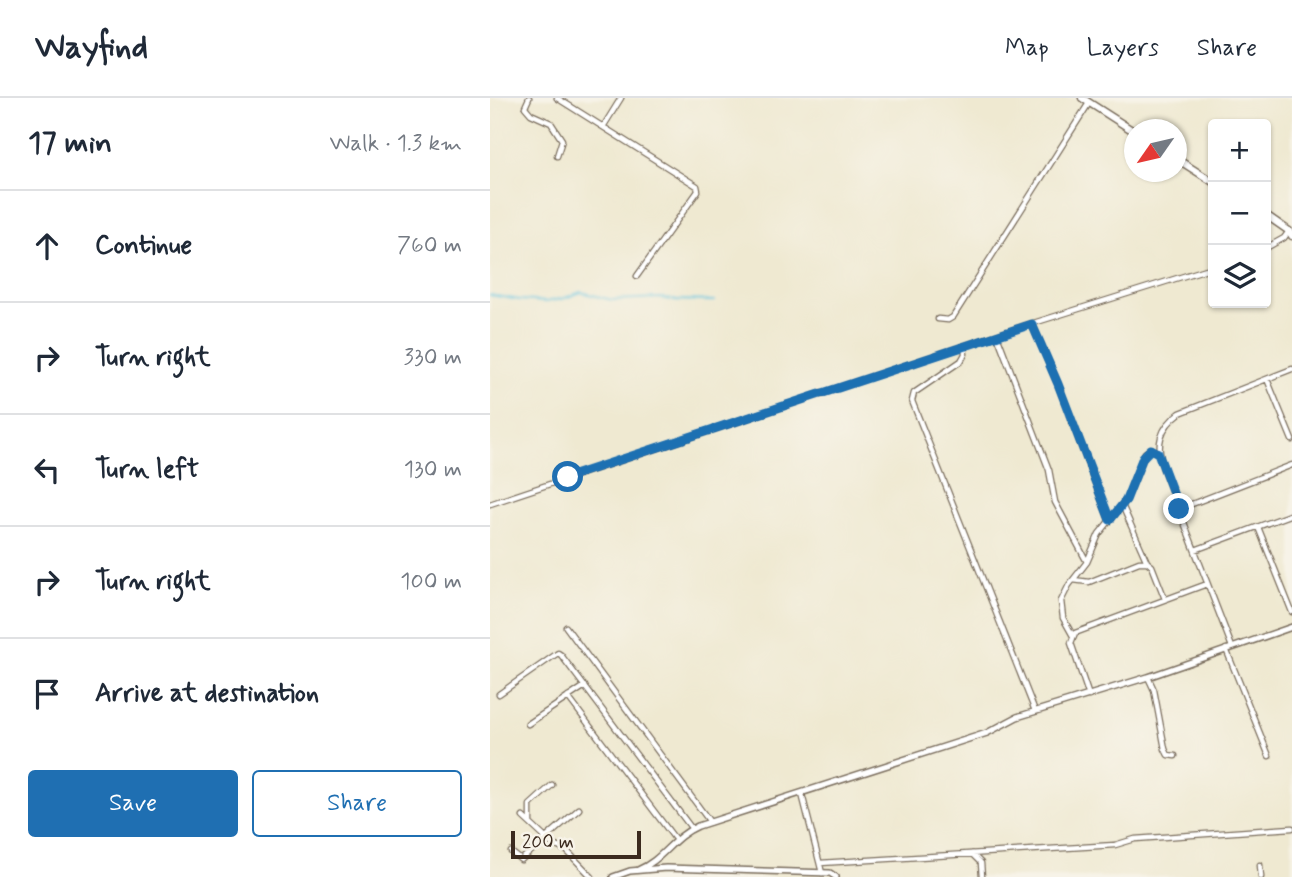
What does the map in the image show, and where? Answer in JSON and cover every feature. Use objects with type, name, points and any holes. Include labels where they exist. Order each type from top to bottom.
[{"type":"main road","points":[[1082,98],[1124,125]]},
{"type":"main road","points":[[1187,165],[1208,179]]},
{"type":"main road","points":[[1271,218],[1291,231]]},
{"type":"street","points":[[529,98],[525,107],[531,114],[551,122],[562,140],[557,156]]},
{"type":"street","points":[[557,98],[697,186],[698,191],[636,276]]},
{"type":"street","points":[[603,127],[621,98]]},
{"type":"street","points":[[938,319],[948,320],[953,317],[1089,103]]},
{"type":"street","points":[[1271,245],[1291,231]]},
{"type":"street","points":[[490,504],[997,335],[1208,269]]},
{"type":"street","points":[[1032,324],[1110,520]]},
{"type":"street","points":[[997,335],[1049,470],[1055,502],[1087,562]]},
{"type":"street","points":[[964,346],[965,354],[961,361],[914,393],[912,401],[1035,711]]},
{"type":"street","points":[[1269,756],[1158,453],[1162,435],[1180,413],[1292,369]]},
{"type":"street","points":[[1268,379],[1292,440]]},
{"type":"street","points":[[1073,636],[1063,618],[1061,601],[1087,562],[1099,534],[1122,504],[1145,453],[1151,449],[1158,453]]},
{"type":"street","points":[[1179,509],[1292,465]]},
{"type":"street","points":[[1122,504],[1165,599]]},
{"type":"street","points":[[1195,550],[1292,514]]},
{"type":"street","points":[[1258,527],[1292,612]]},
{"type":"street","points":[[1073,580],[1089,582],[1139,562],[1147,562]]},
{"type":"street","points":[[1088,696],[1071,643],[1077,632],[1207,583]]},
{"type":"street","points":[[566,627],[710,822]]},
{"type":"street","points":[[638,870],[659,858],[675,839],[710,822],[987,733],[1017,717],[1148,677],[1292,627]]},
{"type":"street","points":[[499,694],[558,653],[564,657],[692,829]]},
{"type":"street","points":[[1148,677],[1154,690],[1165,748],[1168,755],[1175,756]]},
{"type":"street","points":[[528,724],[585,686]]},
{"type":"street","points":[[568,697],[675,839]]},
{"type":"street","points":[[530,823],[530,805],[552,785]]},
{"type":"street","points":[[802,794],[822,873]]},
{"type":"street","points":[[511,852],[520,861],[579,809]]},
{"type":"street","points":[[523,817],[555,847],[565,849],[592,877]]},
{"type":"street","points":[[820,863],[1115,845],[1135,839],[1292,828]]},
{"type":"street","points":[[971,853],[981,863],[982,877]]},
{"type":"street","points":[[659,858],[663,868]]},
{"type":"street","points":[[1260,865],[1261,877]]},
{"type":"street","points":[[613,877],[638,870],[663,868],[830,873],[836,877]]},
{"type":"waterway","points":[[490,295],[546,302],[581,292],[612,300],[660,298],[714,301]]},
{"type":"route","points":[[568,477],[1032,324],[1110,520],[1126,500],[1143,457],[1151,449],[1158,453],[1179,509]]}]
